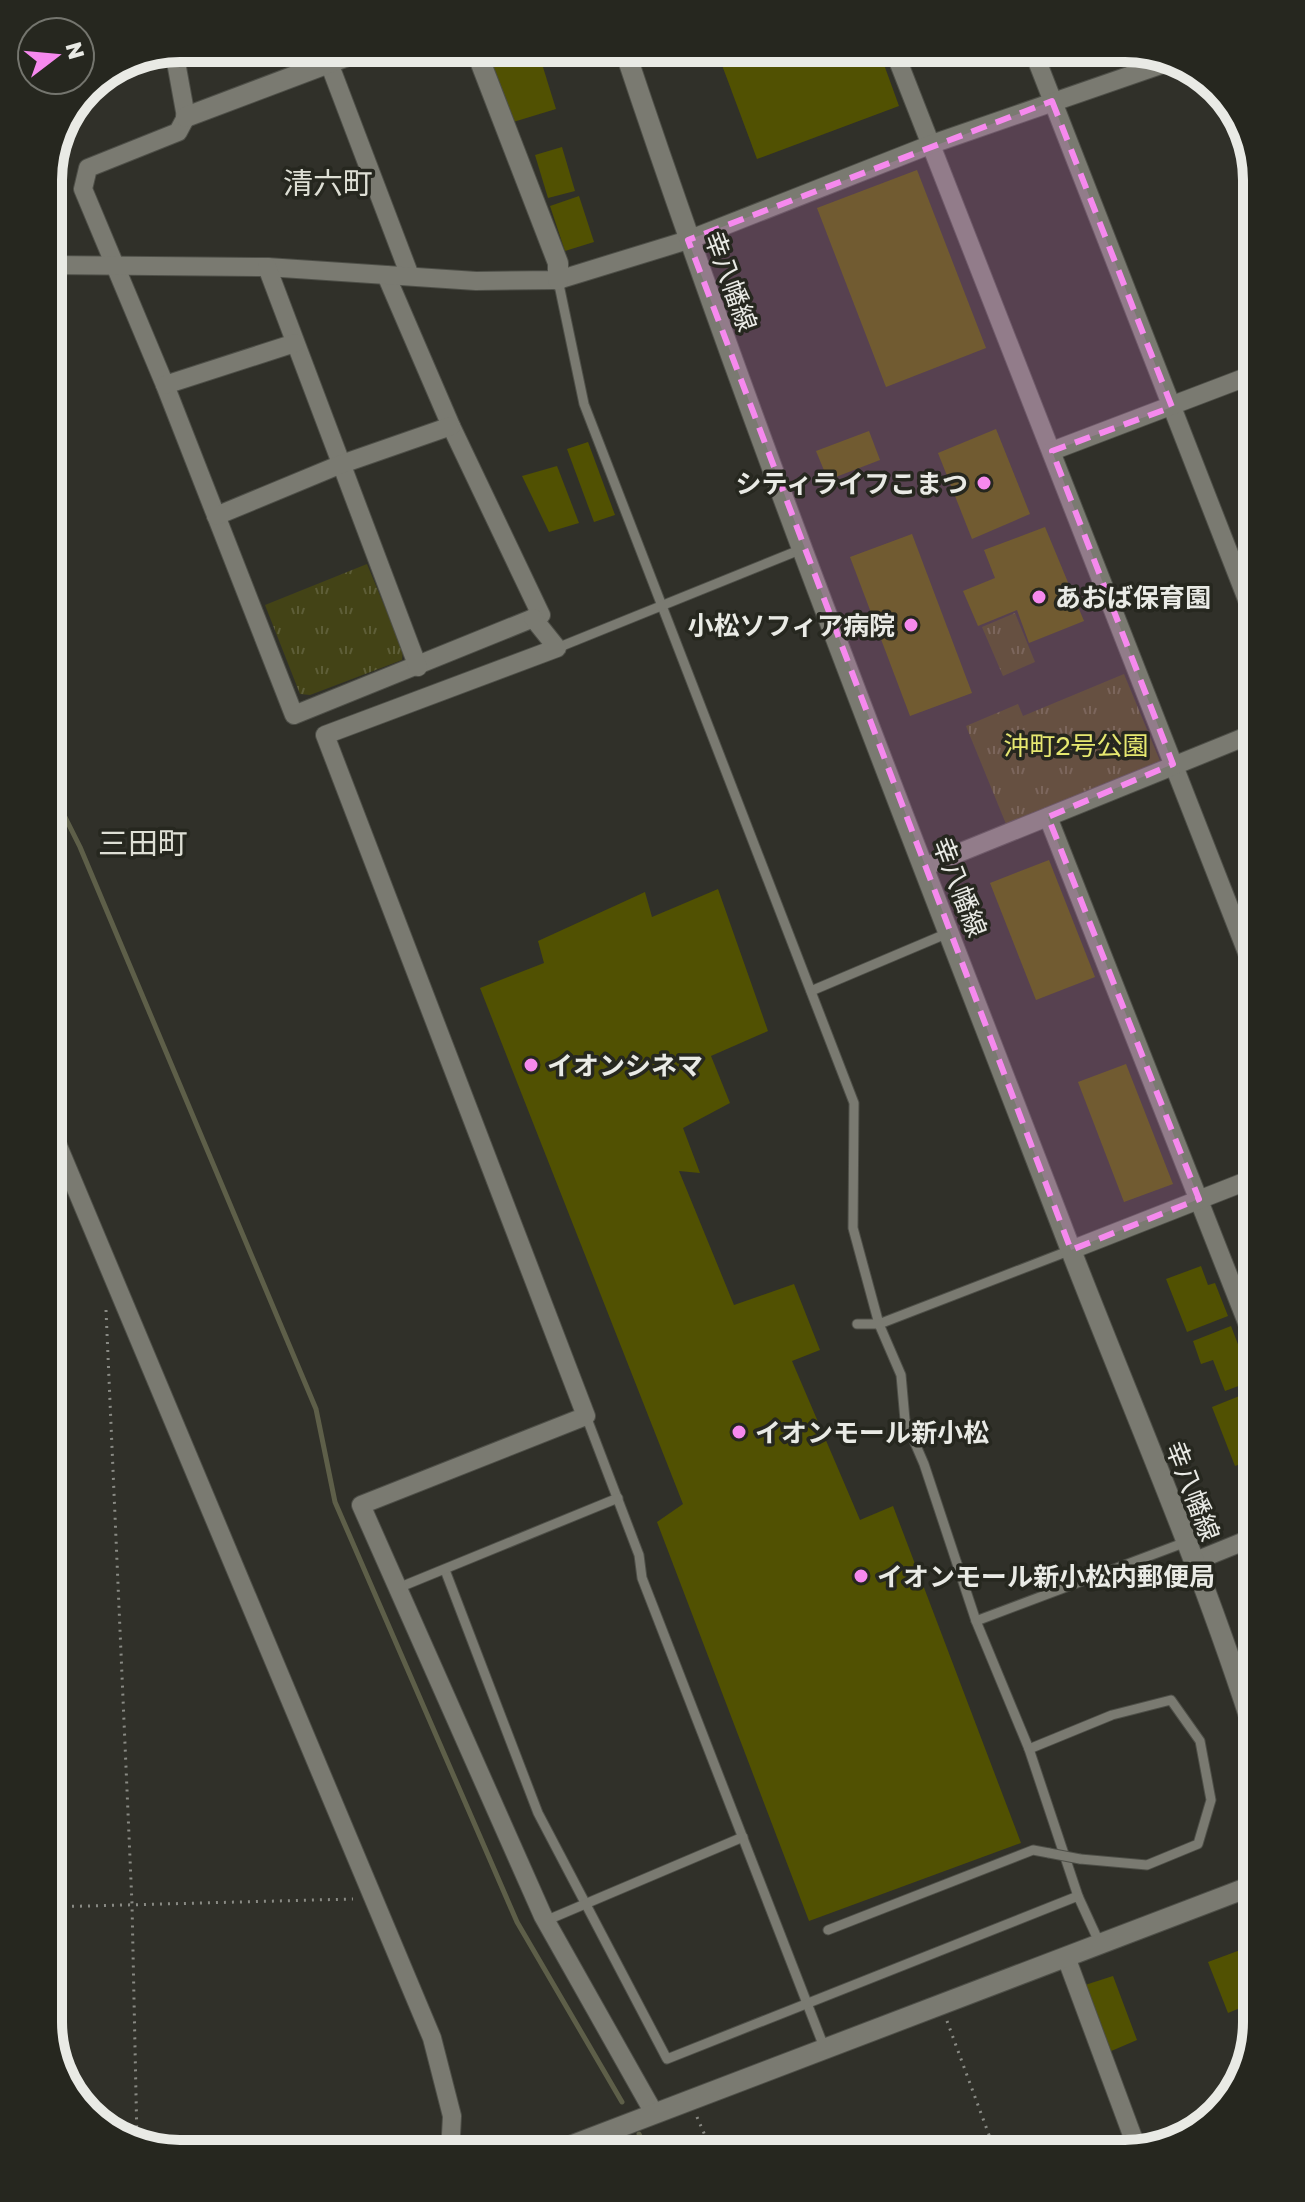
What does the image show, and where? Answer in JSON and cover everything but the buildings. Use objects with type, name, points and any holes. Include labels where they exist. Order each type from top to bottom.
[{"type":"street","points":[[176,62],[186,117],[178,132],[88,168],[83,189],[165,385],[294,715],[541,615],[451,426],[386,275]]},
{"type":"street","points":[[480,62],[558,263],[558,280]]},
{"type":"street","name":"幸八幡線","points":[[629,62],[688,240],[803,549],[1186,1542],[1243,1702]]},
{"type":"street","points":[[899,62],[1243,942]]},
{"type":"street","points":[[1037,62],[1243,589]]},
{"type":"street","points":[[186,117],[329,63],[410,276]]},
{"type":"street","points":[[62,265],[267,267],[476,281],[558,280],[688,240],[932,144],[1156,66]]},
{"type":"street","points":[[267,267],[339,465],[418,667]]},
{"type":"street","points":[[165,385],[295,343]]},
{"type":"street","points":[[1052,451],[1243,379]]},
{"type":"street","points":[[216,516],[339,465],[451,426]]},
{"type":"street","points":[[533,618],[557,648],[325,735],[586,1416],[361,1505],[545,1921],[654,2113]]},
{"type":"street","points":[[924,867],[1243,737]]},
{"type":"street","points":[[1048,817],[1243,1312]]},
{"type":"street","points":[[62,1157],[432,2038],[452,2116],[451,2140]]},
{"type":"street","points":[[1071,1250],[1243,1182]]},
{"type":"street","points":[[1193,1562],[1243,1542]]},
{"type":"street","points":[[585,2140],[1243,1889]]},
{"type":"street","points":[[1066,1957],[1134,2139]]},
{"type":"lane","points":[[558,280],[584,404],[854,1103],[853,1228],[879,1324],[901,1375],[905,1420],[924,1464],[976,1621],[1029,1749],[1078,1896],[1100,1944]]},
{"type":"lane","points":[[557,648],[803,549]]},
{"type":"lane","points":[[811,991],[949,932]]},
{"type":"lane","points":[[857,1324],[879,1324],[1071,1250]]},
{"type":"lane","points":[[586,1416],[639,1555],[642,1578],[824,2047]]},
{"type":"lane","points":[[398,1588],[618,1498]]},
{"type":"lane","points":[[976,1621],[1186,1542]]},
{"type":"lane","points":[[445,1570],[538,1813],[582,1903],[667,2059],[1078,1896]]},
{"type":"lane","points":[[828,1930],[1033,1850],[1080,1859],[1147,1865],[1198,1844],[1211,1800],[1200,1741],[1171,1700],[1112,1715],[1029,1749]]},
{"type":"lane","points":[[545,1921],[743,1837]]},
{"type":"path","points":[[106,1304],[132,1904],[137,2132]]},
{"type":"path","points":[[62,1906],[373,1898]]},
{"type":"path","points":[[940,2003],[991,2140]]},
{"type":"path","points":[[689,2098],[707,2140]]},
{"type":"highlighted area","points":[[1052,101],[1172,407],[1052,451],[1173,764],[1048,817],[1199,1199],[1071,1250],[688,240]]},
{"type":"green space","points":[[367,564],[403,651],[402,660],[310,695],[300,694],[265,605]]},
{"type":"green space","points":[[1015,613],[1035,662],[1003,676],[982,627]]},
{"type":"green space","name":"沖町2号公園","points":[[1124,674],[1160,761],[1006,824],[966,726],[1018,704],[1023,716]]},
{"type":"waterway","points":[[62,811],[80,847],[316,1409],[335,1502],[517,1922],[622,2102]]},
{"type":"waterway","points":[[639,2134],[642,2140]]},
{"type":"place","name":"シティライフこまつ","points":[[984,483]]},
{"type":"place","name":"あおば保育園","points":[[1039,597]]},
{"type":"place","name":"小松ソフィア病院","points":[[911,625]]},
{"type":"place","name":"イオンシネマ","points":[[531,1065]]},
{"type":"place","name":"イオンモール新小松","points":[[739,1432]]},
{"type":"place","name":"イオンモール新小松内郵便局","points":[[861,1576]]},
{"type":"district","name":"清六町","points":[[328,183]]},
{"type":"district","name":"三田町","points":[[143,843]]}]
